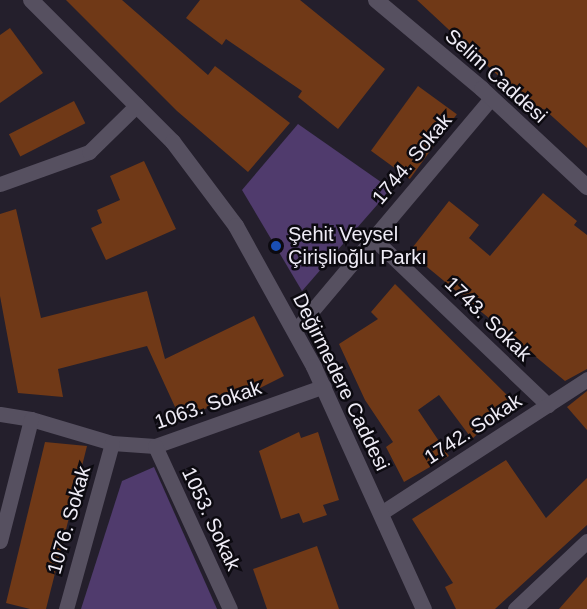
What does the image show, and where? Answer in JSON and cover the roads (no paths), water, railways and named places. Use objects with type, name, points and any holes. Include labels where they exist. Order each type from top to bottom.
[{"type":"street","name":"Değirmedere Caddesi","points":[[31,0],[173,142],[236,226],[324,386],[424,609]]},
{"type":"street","name":"Selim Caddesi","points":[[376,0],[491,98],[587,187]]},
{"type":"street","name":"1744. Sokak","points":[[295,331],[491,98]]},
{"type":"street","points":[[0,184],[88,152],[137,105]]},
{"type":"street","name":"1743. Sokak","points":[[373,238],[548,405]]},
{"type":"street","name":"1742. Sokak","points":[[381,513],[587,380]]},
{"type":"street","name":"1063. Sokak","points":[[0,414],[32,419],[112,443],[155,446],[324,386]]},
{"type":"street","points":[[0,541],[32,419]]},
{"type":"street","name":"1076. Sokak","points":[[66,609],[112,443]]},
{"type":"street","name":"1053. Sokak","points":[[155,446],[230,609]]},
{"type":"street","points":[[515,609],[587,541]]},
{"type":"place","name":"Şehit Veysel Çirişlioğlu Parkı","points":[[276,246]]}]
